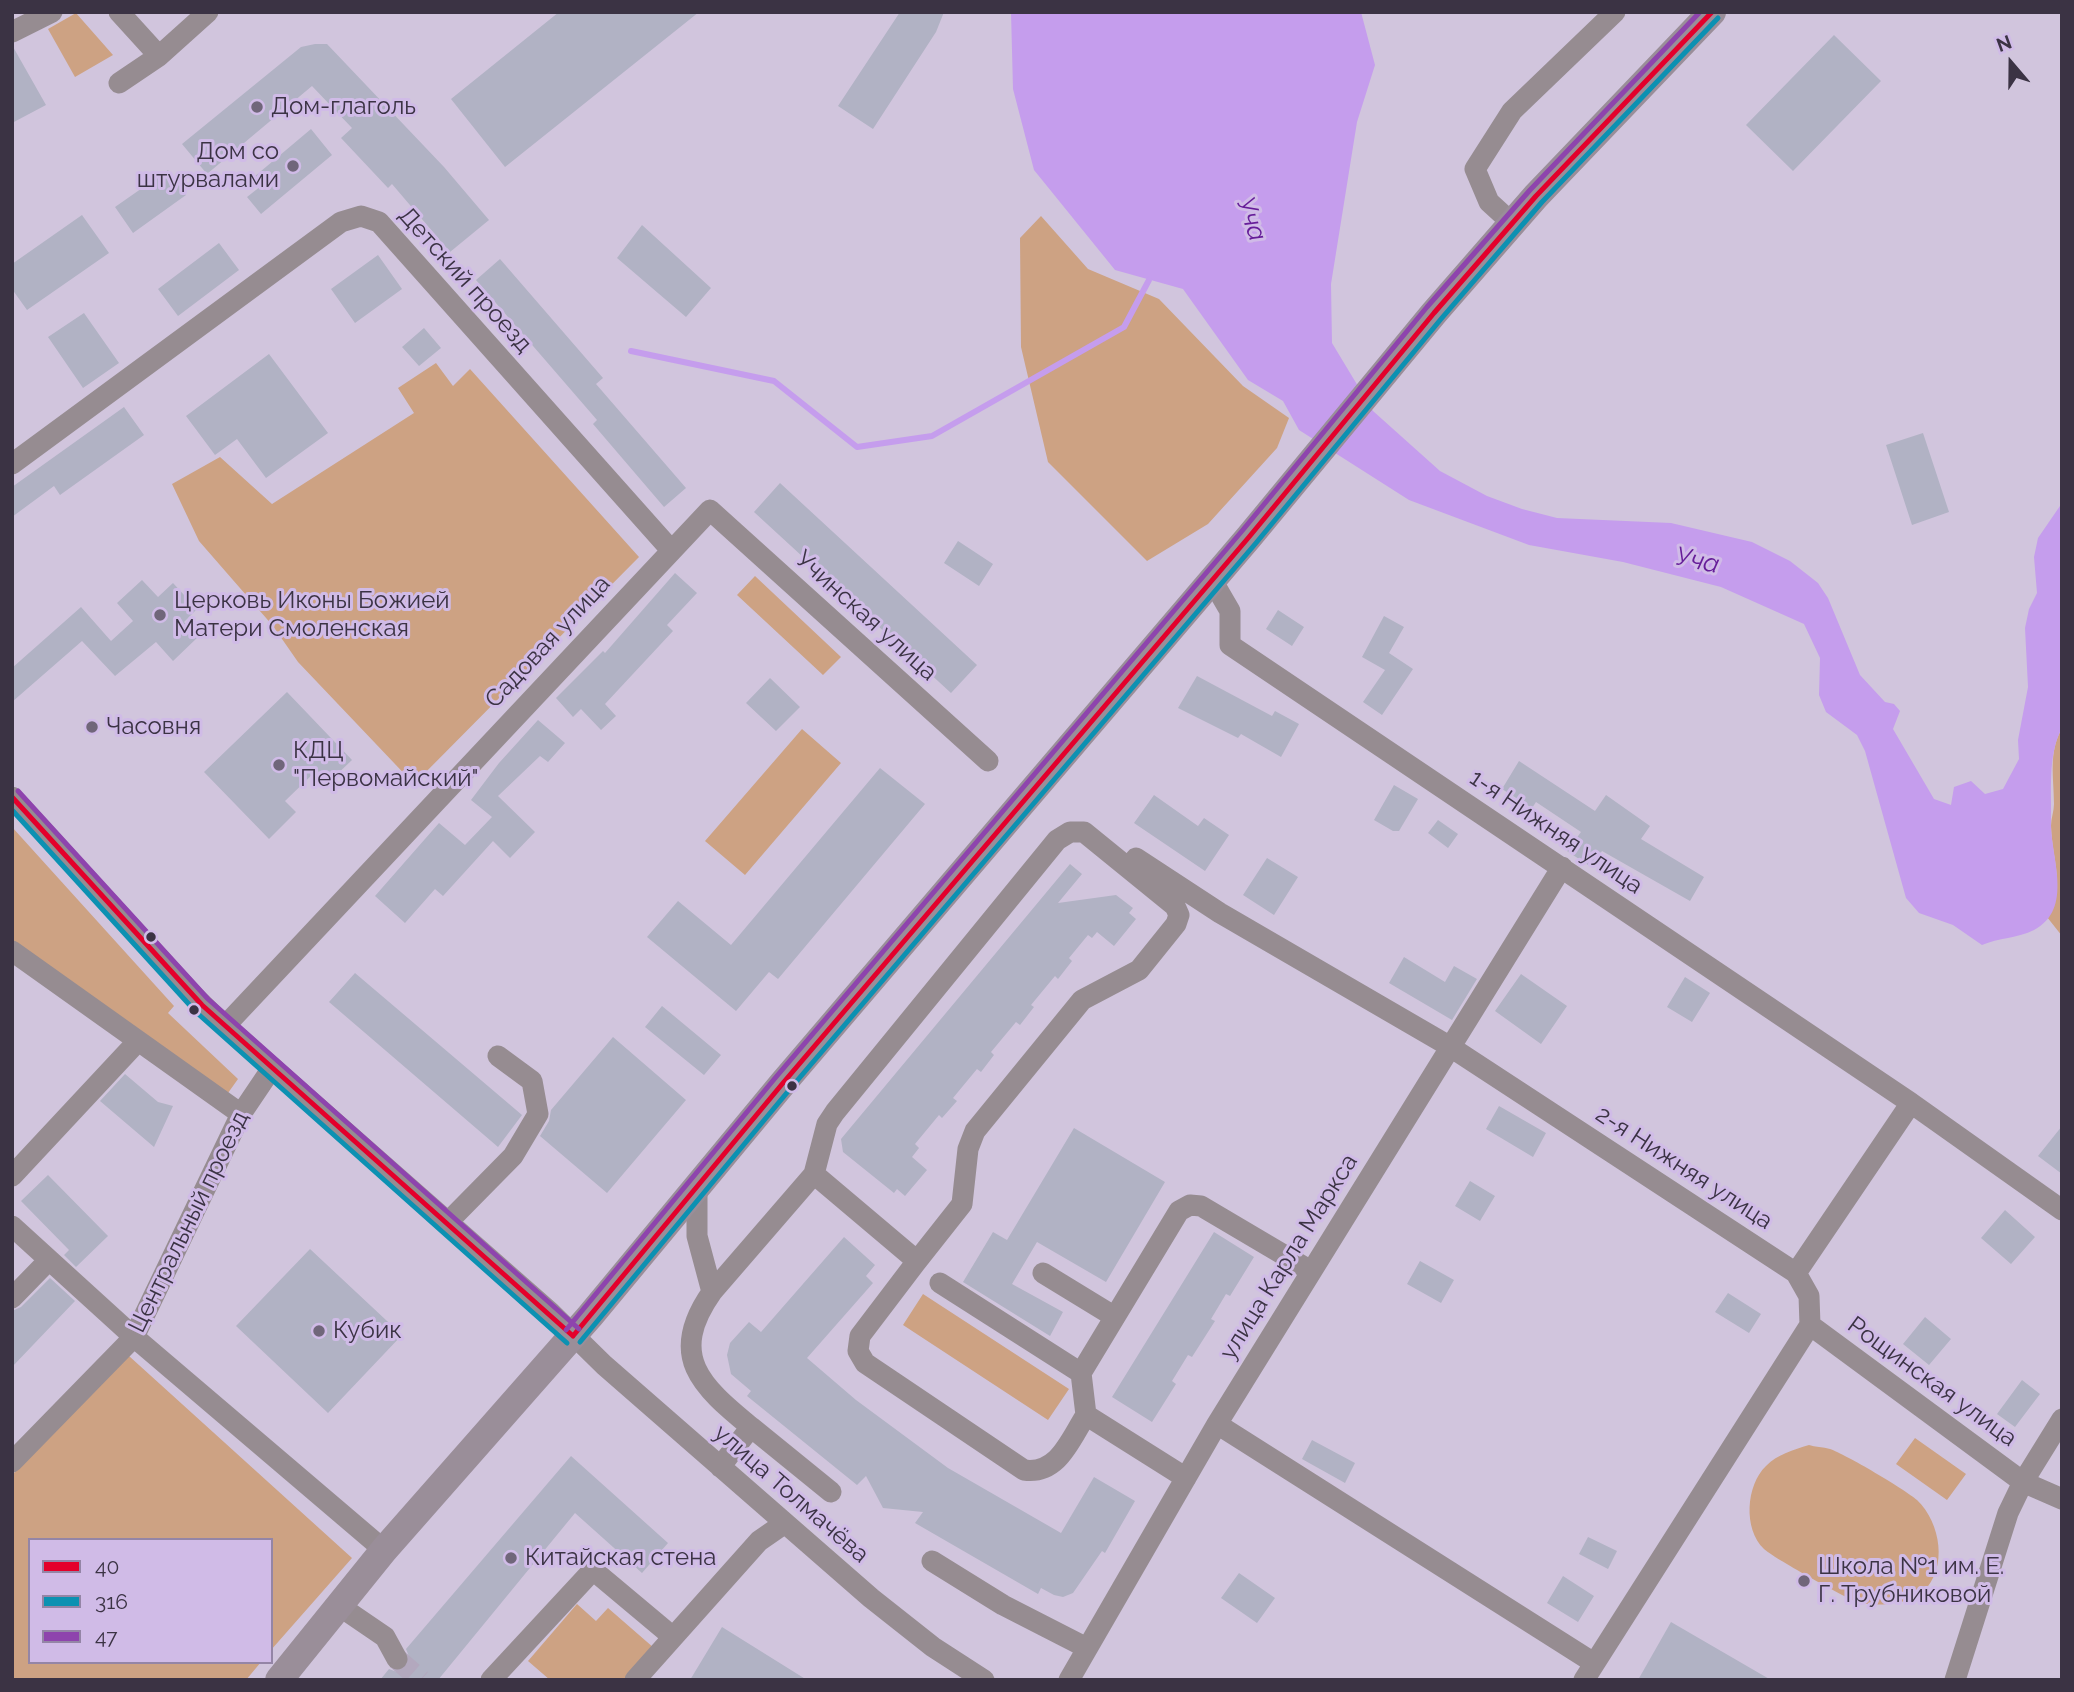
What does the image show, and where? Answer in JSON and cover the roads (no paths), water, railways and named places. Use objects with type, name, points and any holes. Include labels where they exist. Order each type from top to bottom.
[{"type":"main road","points":[[279,1680],[384,1550],[573,1336],[1511,223],[1712,12]]},
{"type":"street","points":[[12,32],[52,12]]},
{"type":"street","points":[[118,12],[159,56]]},
{"type":"street","points":[[119,83],[159,56],[208,12]]},
{"type":"street","points":[[1511,223],[1489,202],[1475,169],[1512,111],[1615,12]]},
{"type":"street","name":"Детский проезд","points":[[12,464],[341,222],[361,216],[379,222],[671,550]]},
{"type":"street","name":"Садовая улица","points":[[225,1026],[710,510]]},
{"type":"street","name":"Учинская улица","points":[[710,510],[988,761]]},
{"type":"street","name":"1-я Нижняя улица","points":[[1212,580],[1230,611],[1230,645],[1911,1103],[2062,1210]]},
{"type":"street","name":"улица Толмачёва","points":[[12,797],[195,998],[225,1026],[720,1467],[933,1647],[984,1680]]},
{"type":"street","points":[[831,1492],[715,1397],[696,1374],[693,1329],[698,1311],[814,1174],[827,1124],[835,1112],[1057,840],[1070,832],[1084,832],[1175,906],[1179,915],[1177,924],[1139,970],[1082,1000],[975,1131],[968,1149],[962,1204],[860,1336],[858,1351],[865,1363],[1024,1471],[1039,1472],[1054,1465],[1086,1415],[1081,1373],[1179,1211],[1190,1205],[1201,1206],[1311,1271]]},
{"type":"street","name":"2-я Нижняя улица","points":[[1136,858],[1220,913],[1449,1046],[1796,1273]]},
{"type":"street","name":"улица Карла Маркса","points":[[1069,1680],[1217,1424],[1562,867]]},
{"type":"street","points":[[12,951],[241,1114]]},
{"type":"street","points":[[12,1176],[138,1041]]},
{"type":"street","points":[[447,1223],[513,1156],[538,1114],[532,1081],[498,1056]]},
{"type":"street","name":"Центральный проезд","points":[[12,1462],[134,1337],[241,1114],[272,1068]]},
{"type":"street","points":[[1217,1424],[1589,1671],[1810,1325],[1809,1296],[1796,1273],[1911,1103]]},
{"type":"street","points":[[814,1174],[917,1261]]},
{"type":"street","points":[[697,1187],[697,1236],[712,1292]]},
{"type":"street","points":[[12,1226],[134,1337],[384,1550]]},
{"type":"street","points":[[12,1298],[49,1260]]},
{"type":"street","points":[[1042,1273],[1115,1317]]},
{"type":"street","points":[[940,1283],[1081,1373]]},
{"type":"street","name":"Рощинская улица","points":[[1810,1325],[2023,1482],[2062,1499]]},
{"type":"street","points":[[1086,1415],[1186,1478]]},
{"type":"street","name":"Рощинская улица","points":[[2023,1482],[2062,1419]]},
{"type":"street","points":[[720,1467],[751,1427]]},
{"type":"street","points":[[1955,1680],[2008,1513],[2023,1482]]},
{"type":"street","points":[[635,1680],[760,1541],[785,1523]]},
{"type":"street","points":[[932,1561],[1003,1605],[1087,1648]]},
{"type":"street","points":[[491,1680],[593,1570],[673,1637]]},
{"type":"street","points":[[341,1606],[385,1637],[397,1659]]},
{"type":"water","name":"Уча","points":[[1011,12],[1361,12],[1375,65],[1357,122],[1331,284],[1332,343],[1373,411],[1440,471],[1487,496],[1522,509],[1557,518],[1671,523],[1752,542],[1790,561],[1818,583],[1828,598],[1860,675],[1885,702],[1894,704],[1900,711],[1893,729],[1934,799],[1951,805],[1954,787],[1971,781],[1985,794],[2003,789],[2019,759],[2018,740],[2028,687],[2025,628],[2029,609],[2037,593],[2034,557],[2038,538],[2062,503],[2062,728],[2054,750],[2051,788],[2051,824],[2058,882],[2054,909],[2046,921],[2028,933],[1982,945],[1953,925],[1919,913],[1906,898],[1865,751],[1857,735],[1826,712],[1819,695],[1820,658],[1804,624],[1721,587],[1623,562],[1529,545],[1409,500],[1299,430],[1283,401],[1248,380],[1183,289],[1115,270],[1034,170],[1013,89]]},
{"type":"waterway","points":[[631,351],[774,381],[857,447],[932,436],[1124,327],[1149,280]]},
{"type":"tunnel","points":[[397,1659],[421,1680]]},
{"type":"place","name":"Дом-глаголь","points":[[257,107]]},
{"type":"place","name":"Дом со штурвалами","points":[[293,166]]},
{"type":"place","name":"Церковь Иконы Божией Матери Смоленская","points":[[160,615]]},
{"type":"place","name":"Часовня","points":[[92,727]]},
{"type":"place","name":"КДЦ \"Первомайский\"","points":[[279,765]]},
{"type":"place","name":"Кубик","points":[[319,1331]]},
{"type":"place","name":"Китайская стена","points":[[511,1558]]},
{"type":"place","name":"Школа №1 им. Е. Г. Трубниковой","points":[[1804,1581]]}]
